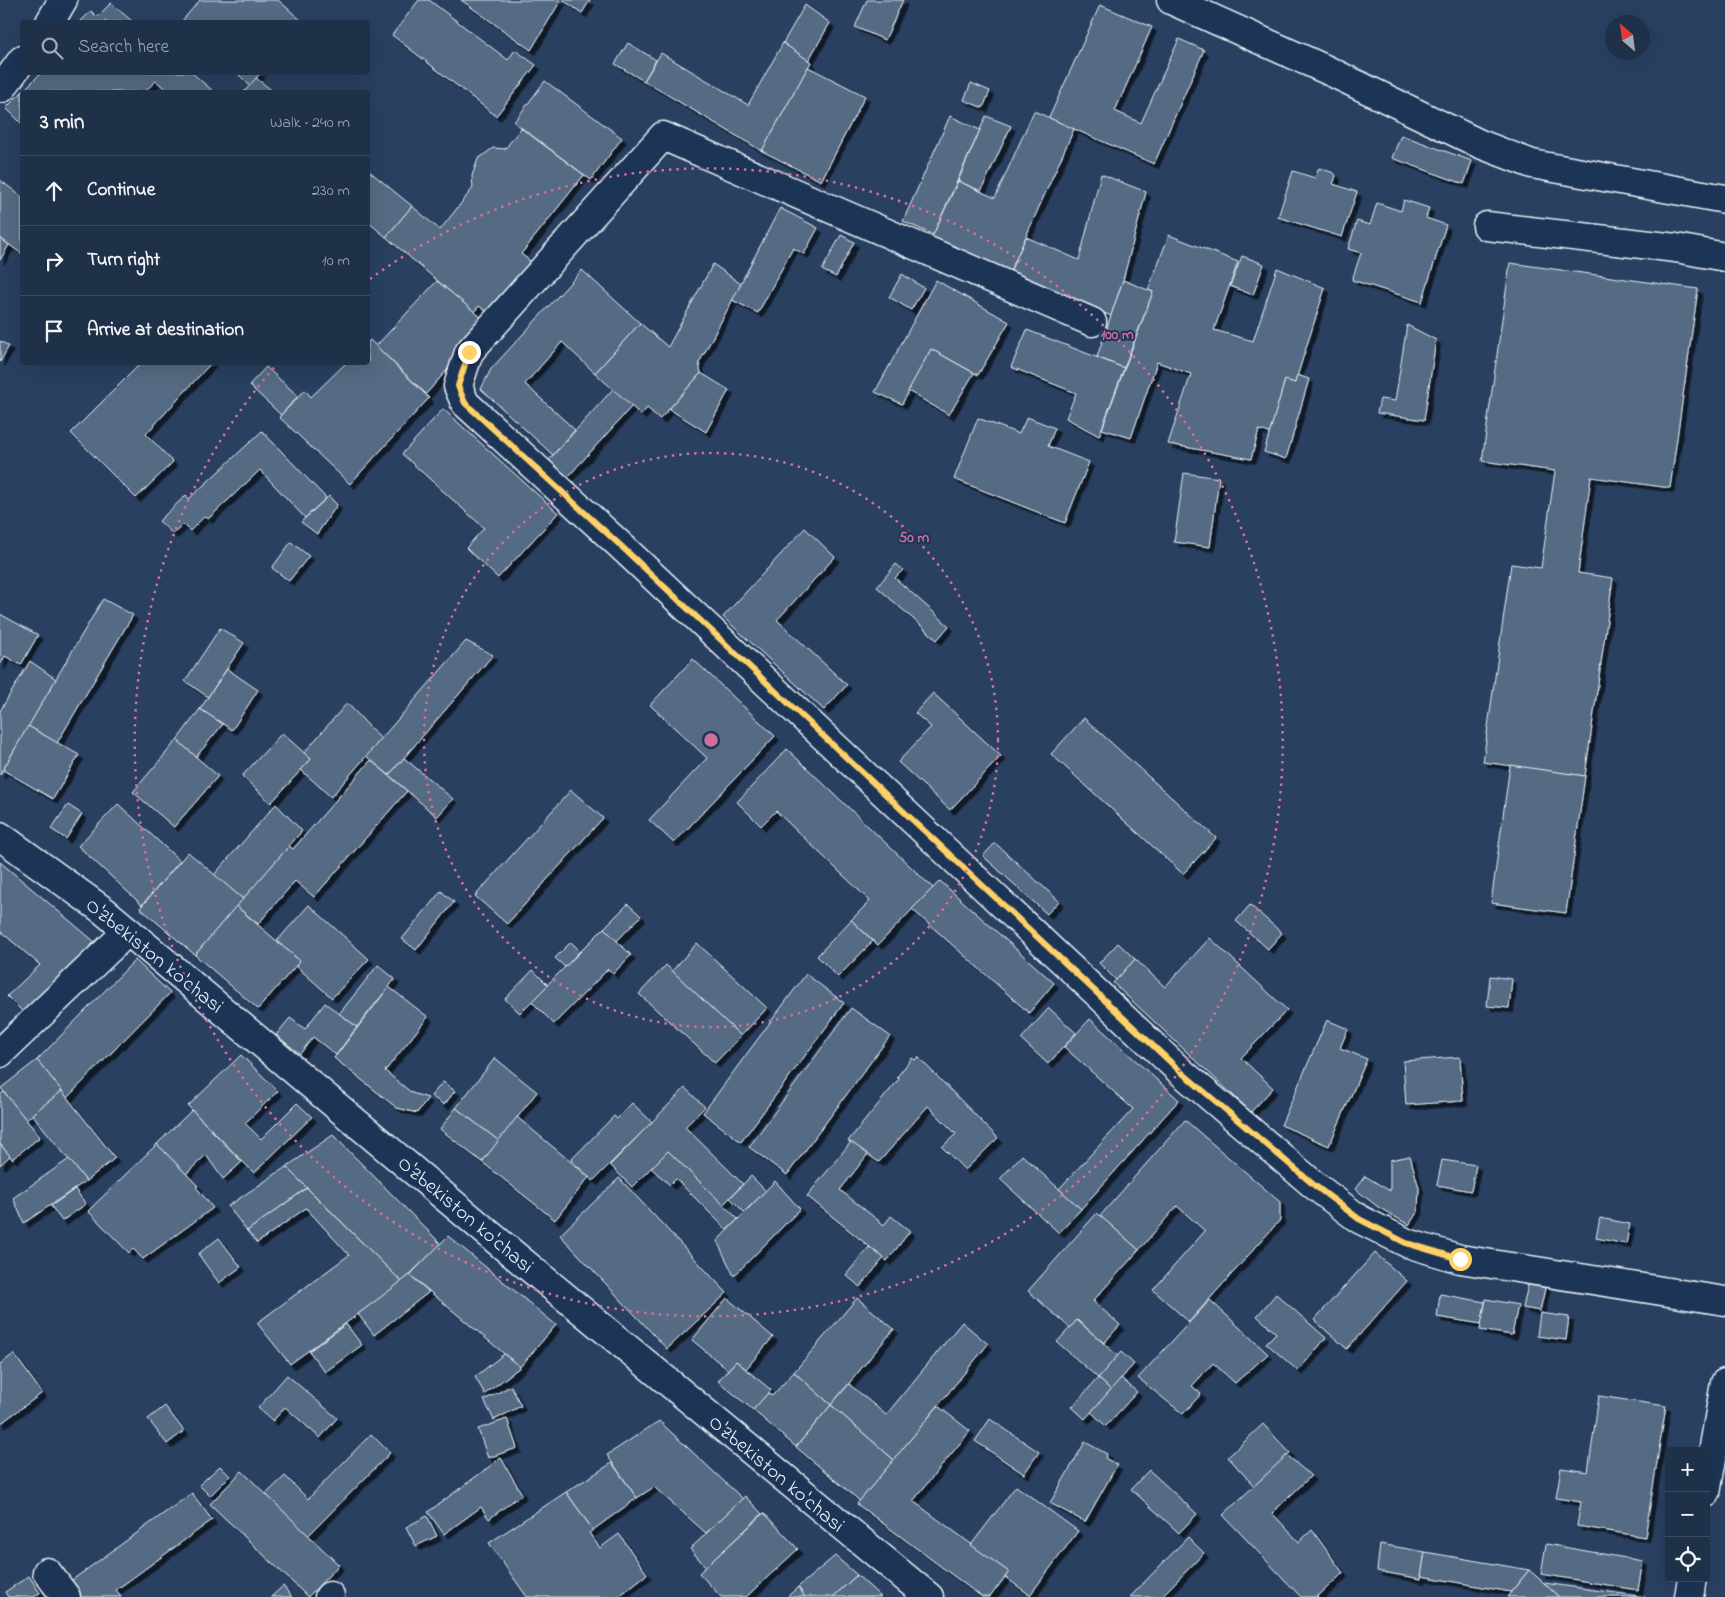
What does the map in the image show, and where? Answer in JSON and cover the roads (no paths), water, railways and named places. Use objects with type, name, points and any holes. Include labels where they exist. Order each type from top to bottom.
[{"type":"street","points":[[51,20],[63,0]]},
{"type":"street","points":[[1171,0],[1327,70],[1480,144],[1532,164],[1725,198]]},
{"type":"street","points":[[2,88],[20,63]]},
{"type":"street","points":[[1092,322],[663,136],[469,352],[458,386],[465,403],[636,560],[1173,1064],[1314,1185],[1359,1219],[1406,1243],[1460,1259],[1725,1301]]},
{"type":"street","points":[[1487,226],[1676,248],[1725,257]]},
{"type":"street","name":"O'zbekiston ko'chasi","points":[[0,836],[104,911],[507,1249],[929,1597]]},
{"type":"street","points":[[0,1054],[128,931]]},
{"type":"street","points":[[1706,1492],[1725,1383]]},
{"type":"street","points":[[47,1572],[66,1597]]},
{"type":"street","points":[[1688,1597],[1691,1582]]}]
